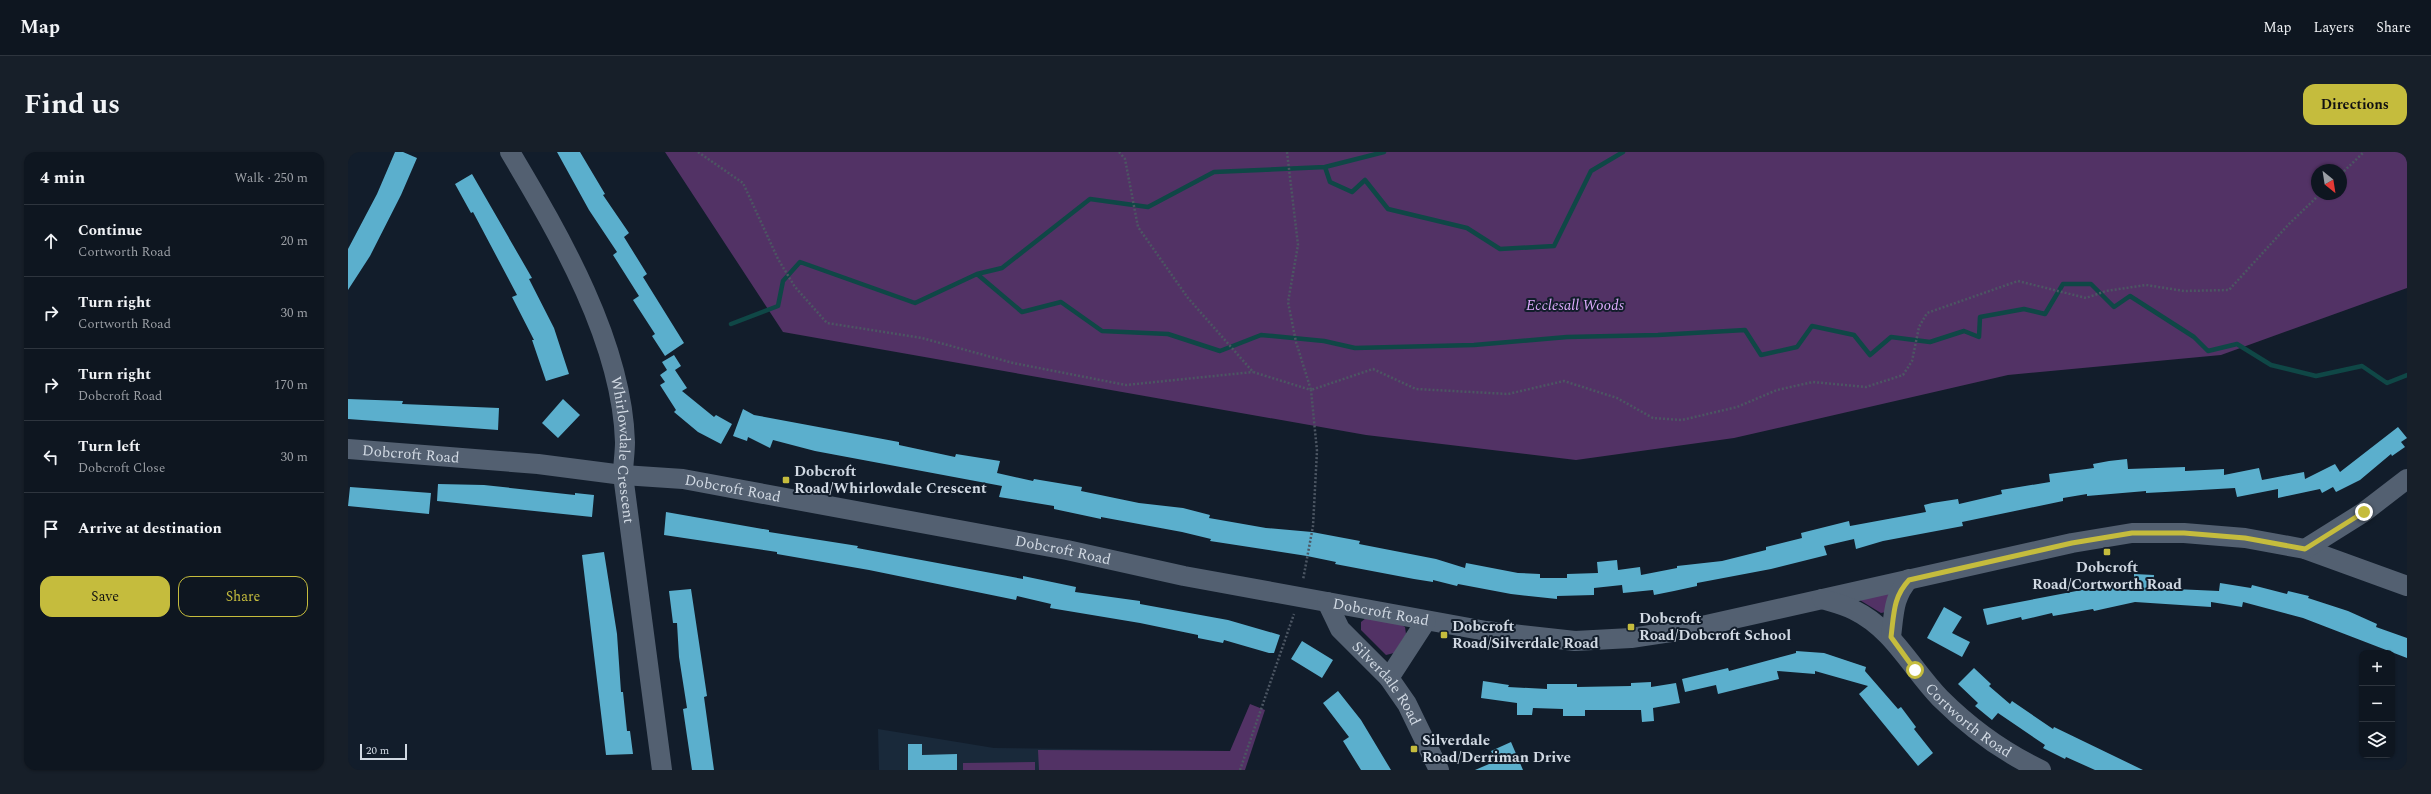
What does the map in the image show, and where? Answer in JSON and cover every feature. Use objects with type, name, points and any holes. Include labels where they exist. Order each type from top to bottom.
[{"type":"street","name":"Whirlowdale Crescent","points":[[510,152],[552,224],[576,274],[606,346],[622,408],[625,443],[622,475],[662,770]]},
{"type":"street","name":"Dobcroft Road","points":[[348,449],[538,464],[622,475],[697,482],[1051,547],[1184,576],[1426,621],[1525,636],[1575,641],[1632,638],[1684,630],[2072,543],[2132,533],[2184,533],[2245,538],[2305,549],[2407,586]]},
{"type":"street","points":[[2305,549],[2364,512],[2407,479]]},
{"type":"street","points":[[1891,637],[1894,609],[1899,591],[1909,580]]},
{"type":"street","name":"Cortworth Road","points":[[1822,599],[1853,609],[1872,620],[1891,637],[1940,698],[1970,725],[1990,742],[2042,770]]},
{"type":"street","name":"Silverdale Road","points":[[1327,602],[1340,629],[1389,678],[1407,704],[1439,770]]},
{"type":"street","points":[[1389,678],[1426,621]]},
{"type":"path","points":[[698,152],[743,183],[778,260],[795,287],[827,323],[922,338],[1013,363],[1126,385],[1253,372],[1311,390],[1373,370],[1416,389],[1508,394],[1564,381],[1617,398],[1653,418],[1682,420],[1737,407],[1777,390],[1813,382],[1866,387],[1903,375],[1912,361],[1919,327],[1927,313],[2018,281],[2051,288],[2066,294],[2086,298],[2106,290],[2146,285],[2184,291],[2230,290],[2288,224],[2314,200]]},
{"type":"path","points":[[1119,152],[1125,158],[1138,227],[1188,298],[1253,372]]},
{"type":"path","points":[[1240,770],[1299,597],[1313,526],[1316,451],[1311,390],[1296,342],[1288,302],[1298,245],[1286,152]]},
{"type":"path","points":[[2347,168],[2363,152]]},
{"type":"shaded area","points":[[878,729],[994,748],[1230,751],[1224,770],[879,770]]},
{"type":"green space","name":"Ecclesall Woods","points":[[665,152],[2407,152],[2407,288],[2221,355],[2008,375],[1734,438],[1576,460],[1366,435],[783,332]]},
{"type":"green space","points":[[1890,590],[1886,612],[1881,613],[1858,599]]},
{"type":"green space","points":[[1366,618],[1395,621],[1405,627],[1406,634],[1394,653],[1386,655],[1361,630],[1361,622]]},
{"type":"green space","points":[[1250,704],[1265,710],[1245,770],[1039,770],[1038,750],[1230,751]]},
{"type":"green space","points":[[1035,762],[1035,770],[963,770],[963,763]]},
{"type":"building","points":[[395,152],[403,152],[417,158],[401,195],[370,256],[348,290],[348,249],[377,194]]},
{"type":"building","points":[[557,152],[580,152],[605,194],[603,195],[629,233],[624,237],[647,274],[643,277],[684,343],[665,356],[652,336],[655,334],[633,300],[639,296],[613,255],[617,252],[589,210]]},
{"type":"building","points":[[472,174],[532,278],[529,279],[554,328],[569,374],[546,381],[532,340],[534,340],[512,297],[517,295],[473,212],[471,213],[455,184]]},
{"type":"building","points":[[674,355],[681,366],[675,370],[687,388],[682,391],[714,417],[716,415],[732,424],[721,444],[698,432],[674,412],[676,410],[660,385],[665,382],[660,375],[667,370],[662,362]]},
{"type":"building","points":[[348,399],[403,401],[402,404],[499,408],[498,430],[348,419]]},
{"type":"building","points":[[563,399],[580,415],[558,438],[542,423]]},
{"type":"building","points":[[743,409],[754,415],[899,442],[899,445],[955,457],[956,454],[1000,461],[997,473],[1033,481],[1034,479],[1082,487],[1081,491],[1139,503],[1183,508],[1210,515],[1209,518],[1266,528],[1312,532],[1360,541],[1359,544],[1436,559],[1465,568],[1466,563],[1518,573],[1540,574],[1540,578],[1567,578],[1567,574],[1598,573],[1597,562],[1617,560],[1618,570],[1640,567],[1641,575],[1677,568],[1677,566],[1722,561],[1766,550],[1766,547],[1802,538],[1801,533],[1849,521],[1850,526],[1926,512],[1924,505],[1958,499],[1959,504],[2002,494],[2001,490],[2050,482],[2049,474],[2094,468],[2093,464],[2109,461],[2127,459],[2128,469],[2185,467],[2185,471],[2224,469],[2224,475],[2259,468],[2262,480],[2304,472],[2305,479],[2335,464],[2340,472],[2398,427],[2407,438],[2401,442],[2405,447],[2392,456],[2391,454],[2360,480],[2336,492],[2333,487],[2322,493],[2320,489],[2278,498],[2278,489],[2237,497],[2235,488],[2146,493],[2146,491],[2087,496],[2087,494],[2063,498],[2063,501],[1962,522],[1963,526],[1883,541],[1856,549],[1854,539],[1841,542],[1824,546],[1827,555],[1771,569],[1697,583],[1697,586],[1654,595],[1653,590],[1623,593],[1622,585],[1594,588],[1594,595],[1557,596],[1557,599],[1511,594],[1458,584],[1457,586],[1433,580],[1433,582],[1414,579],[1335,564],[1336,562],[1307,556],[1210,541],[1211,539],[1182,532],[1101,517],[1101,519],[1054,509],[1054,506],[999,497],[1002,486],[815,451],[773,440],[770,448],[748,437],[747,441],[733,436]]},
{"type":"building","points":[[438,484],[484,485],[575,495],[575,493],[594,495],[592,517],[437,501]]},
{"type":"building","points":[[350,487],[431,493],[429,514],[348,506]]},
{"type":"building","points":[[666,512],[769,530],[769,532],[858,546],[857,548],[1023,579],[1023,576],[1076,587],[1075,592],[1140,601],[1140,604],[1228,620],[1280,635],[1274,653],[1269,653],[1224,640],[1223,643],[1198,638],[1198,635],[1140,623],[1050,608],[1051,604],[1017,596],[1016,600],[869,570],[777,554],[777,552],[664,535]]},
{"type":"building","points":[[604,552],[617,634],[621,692],[623,692],[627,731],[630,731],[633,754],[606,755],[582,555]]},
{"type":"building","points":[[2134,574],[2154,575],[2153,588],[2219,591],[2220,583],[2251,588],[2252,585],[2287,594],[2288,591],[2309,596],[2308,598],[2348,611],[2377,624],[2376,627],[2407,638],[2407,658],[2395,653],[2395,650],[2386,650],[2303,618],[2243,602],[2242,607],[2211,602],[2211,607],[2135,602],[2094,611],[2093,609],[2053,616],[2052,613],[2022,620],[2021,617],[1987,625],[1983,609],[2134,580]]},
{"type":"building","points":[[691,589],[707,696],[704,697],[714,770],[692,770],[683,709],[687,708],[679,657],[677,623],[673,623],[669,591]]},
{"type":"building","points":[[1944,607],[1962,617],[1952,633],[1970,642],[1962,657],[1927,638]]},
{"type":"building","points":[[1302,641],[1333,660],[1322,678],[1291,659]]},
{"type":"building","points":[[1796,651],[1824,653],[1866,667],[1865,671],[1898,709],[1901,707],[1916,727],[1914,729],[1933,753],[1918,766],[1859,694],[1868,686],[1815,671],[1815,674],[1777,671],[1779,679],[1718,694],[1716,685],[1685,692],[1682,679],[1728,668],[1729,671],[1796,653]]},
{"type":"building","points":[[1974,668],[1991,684],[1989,686],[2010,704],[2012,701],[2053,729],[2054,727],[2143,770],[2095,770],[2066,757],[2065,759],[2043,748],[2045,745],[1998,713],[1992,720],[1975,706],[1978,703],[1958,684]]},
{"type":"building","points":[[1483,681],[1509,685],[1508,687],[1547,689],[1547,684],[1577,684],[1577,687],[1631,686],[1631,683],[1651,682],[1651,687],[1676,683],[1680,703],[1653,708],[1654,721],[1642,722],[1641,710],[1585,710],[1585,716],[1563,716],[1563,709],[1533,708],[1532,715],[1517,715],[1517,703],[1481,698]]},
{"type":"building","points":[[1338,691],[1361,720],[1391,770],[1361,770],[1343,741],[1349,737],[1323,703]]},
{"type":"building","points":[[1511,742],[1523,770],[1475,770],[1496,761],[1491,751]]},
{"type":"building","points":[[908,744],[922,744],[922,755],[957,754],[957,770],[908,770]]},
{"type":"waterway","points":[[1325,167],[1384,152]]},
{"type":"waterway","points":[[977,274],[1002,268],[1090,199],[1148,207],[1214,172],[1325,167],[1330,182],[1352,192],[1365,180],[1388,209],[1467,228],[1500,249],[1554,246],[1591,171],[1623,152]]},
{"type":"waterway","points":[[731,324],[778,306],[783,281],[800,262],[915,303],[977,274],[1022,312],[1061,302],[1102,331],[1168,334],[1220,351],[1261,335],[1324,341],[1355,348],[1474,345],[1567,337],[1658,335],[1745,330],[1761,355],[1797,347],[1812,326],[1854,335],[1870,355],[1891,337],[1930,342],[1964,331],[1979,337],[1980,317],[2024,309],[2045,314],[2063,284],[2091,284],[2114,307],[2130,296],[2194,337],[2208,351],[2237,344],[2271,365],[2316,376],[2362,366],[2387,383],[2407,375]]},
{"type":"place","name":"Dobcroft Road/Whirlowdale Crescent","points":[[786,480]]},
{"type":"place","name":"Dobcroft Road/Cortworth Road","points":[[2107,552]]},
{"type":"place","name":"Dobcroft Road/Dobcroft School","points":[[1631,627]]},
{"type":"place","name":"Dobcroft Road/Silverdale Road","points":[[1444,635]]},
{"type":"place","name":"Silverdale Road/Derriman Drive","points":[[1414,749]]},
{"type":"route","points":[[1915,670],[1891,637],[1894,609],[1899,591],[1909,580],[2072,543],[2132,533],[2184,533],[2245,538],[2305,549],[2364,512]]}]
